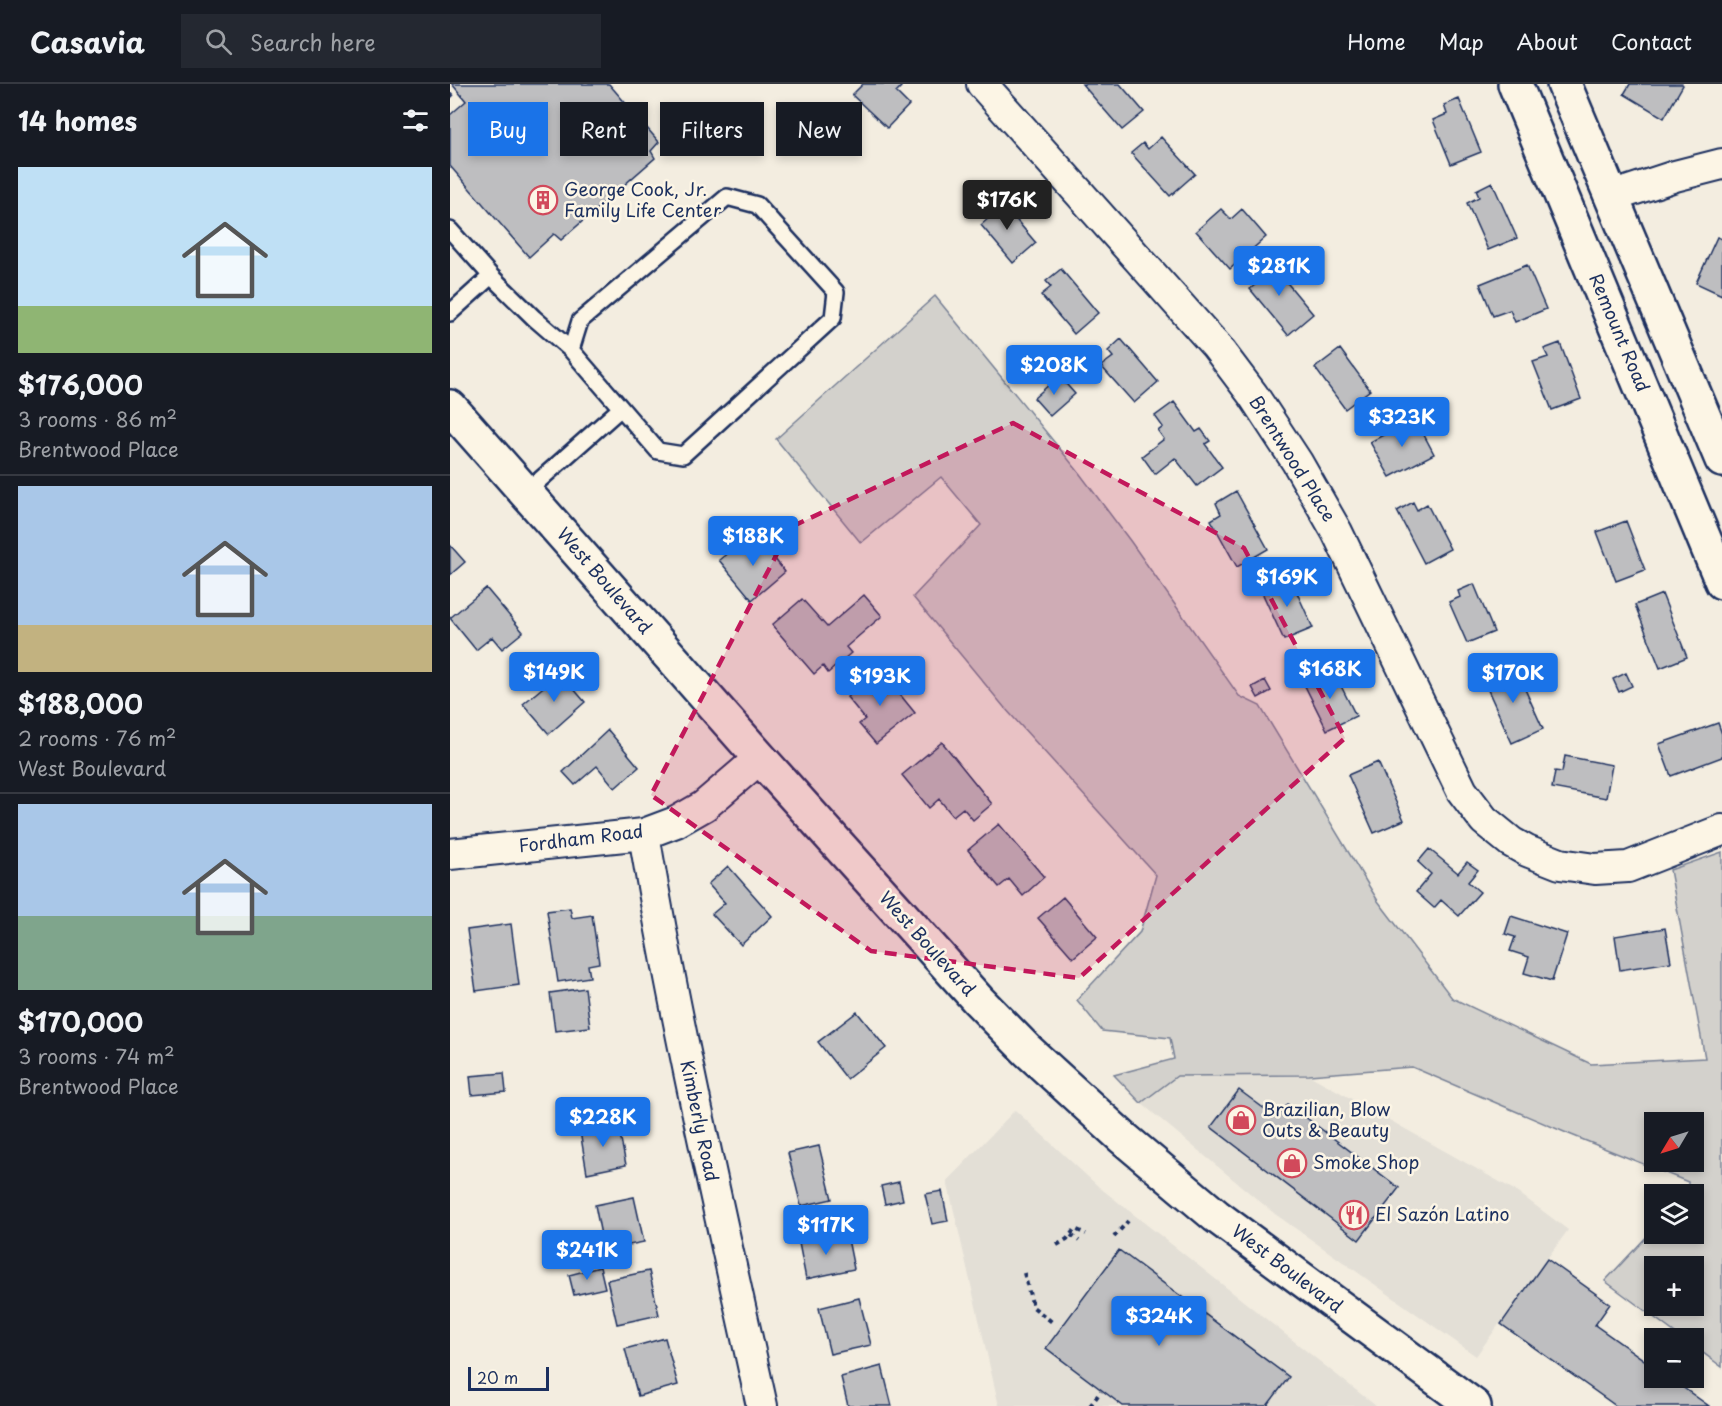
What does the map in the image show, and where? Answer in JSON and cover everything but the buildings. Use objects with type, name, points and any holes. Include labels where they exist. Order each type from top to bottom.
[{"type":"main road","name":"Remount Road","points":[[1515,84],[1722,582]]},
{"type":"main road","points":[[1564,84],[1722,460]]},
{"type":"main road","name":"West Boulevard","points":[[450,407],[760,758],[978,1000],[1027,1050],[1122,1137],[1216,1216],[1474,1406]]},
{"type":"street","name":"Brentwood Place","points":[[981,84],[1216,346],[1253,395],[1297,462],[1334,528],[1462,792],[1484,820],[1511,842],[1527,851],[1560,864],[1598,869],[1628,867],[1722,830]]},
{"type":"street","points":[[1611,197],[1675,176],[1722,164]]},
{"type":"street","name":"Fordham Road","points":[[450,854],[644,834],[676,822],[704,806],[760,758]]},
{"type":"street","name":"Kimberly Road","points":[[644,834],[684,1053],[762,1406]]},
{"type":"lane","points":[[450,230],[491,276],[571,350],[658,451],[683,455],[833,318],[836,292],[757,205],[727,197],[580,321],[571,350]]},
{"type":"lane","points":[[450,313],[491,276]]},
{"type":"lane","points":[[525,493],[621,408]]},
{"type":"path","points":[[450,97],[455,92]]},
{"type":"path","points":[[1114,1237],[1128,1221]]},
{"type":"path","points":[[1057,1245],[1076,1229],[1086,1234]]},
{"type":"path","points":[[1071,1235],[1079,1241]]},
{"type":"path","points":[[1024,1273],[1033,1307],[1052,1322]]},
{"type":"path","points":[[1090,1406],[1101,1391]]},
{"type":"highlighted area","points":[[1013,423],[1244,548],[1345,738],[1079,978],[871,951],[651,795],[791,527]]},
{"type":"shaded area","points":[[935,296],[1077,470],[1131,542],[1239,696],[1260,706],[1378,901],[1452,998],[1591,1064],[1705,1058],[1670,870],[1722,852],[1722,1367],[1704,1354],[1704,1328],[1668,1328],[1652,1316],[1704,1316],[1704,1256],[1644,1256],[1644,1310],[1605,1281],[1644,1240],[1644,1244],[1704,1244],[1704,1184],[1688,1184],[1688,1182],[1663,1172],[1704,1172],[1704,1112],[1644,1112],[1644,1164],[1412,1067],[1309,1075],[1177,1076],[1141,1103],[1114,1075],[1174,1059],[1170,1038],[1102,1031],[1077,1000],[1140,932],[1156,875],[1004,707],[913,597],[981,525],[941,477],[861,543],[776,439]]},
{"type":"shaded area","points":[[1309,1075],[1516,1191],[1568,1230],[1476,1356],[1275,1214],[1141,1103],[1176,1076]]},
{"type":"shaded area","points":[[1015,1110],[1099,1187],[1376,1406],[999,1406],[947,1181]]},
{"type":"place","name":"George Cook, Jr. Family Life Center","points":[[543,200]]},
{"type":"place","name":"Brazilian, Blow Outs & Beauty","points":[[1241,1120]]},
{"type":"place","name":"Smoke Shop","points":[[1292,1163]]},
{"type":"place","name":"El Sazón Latino","points":[[1354,1215]]}]
